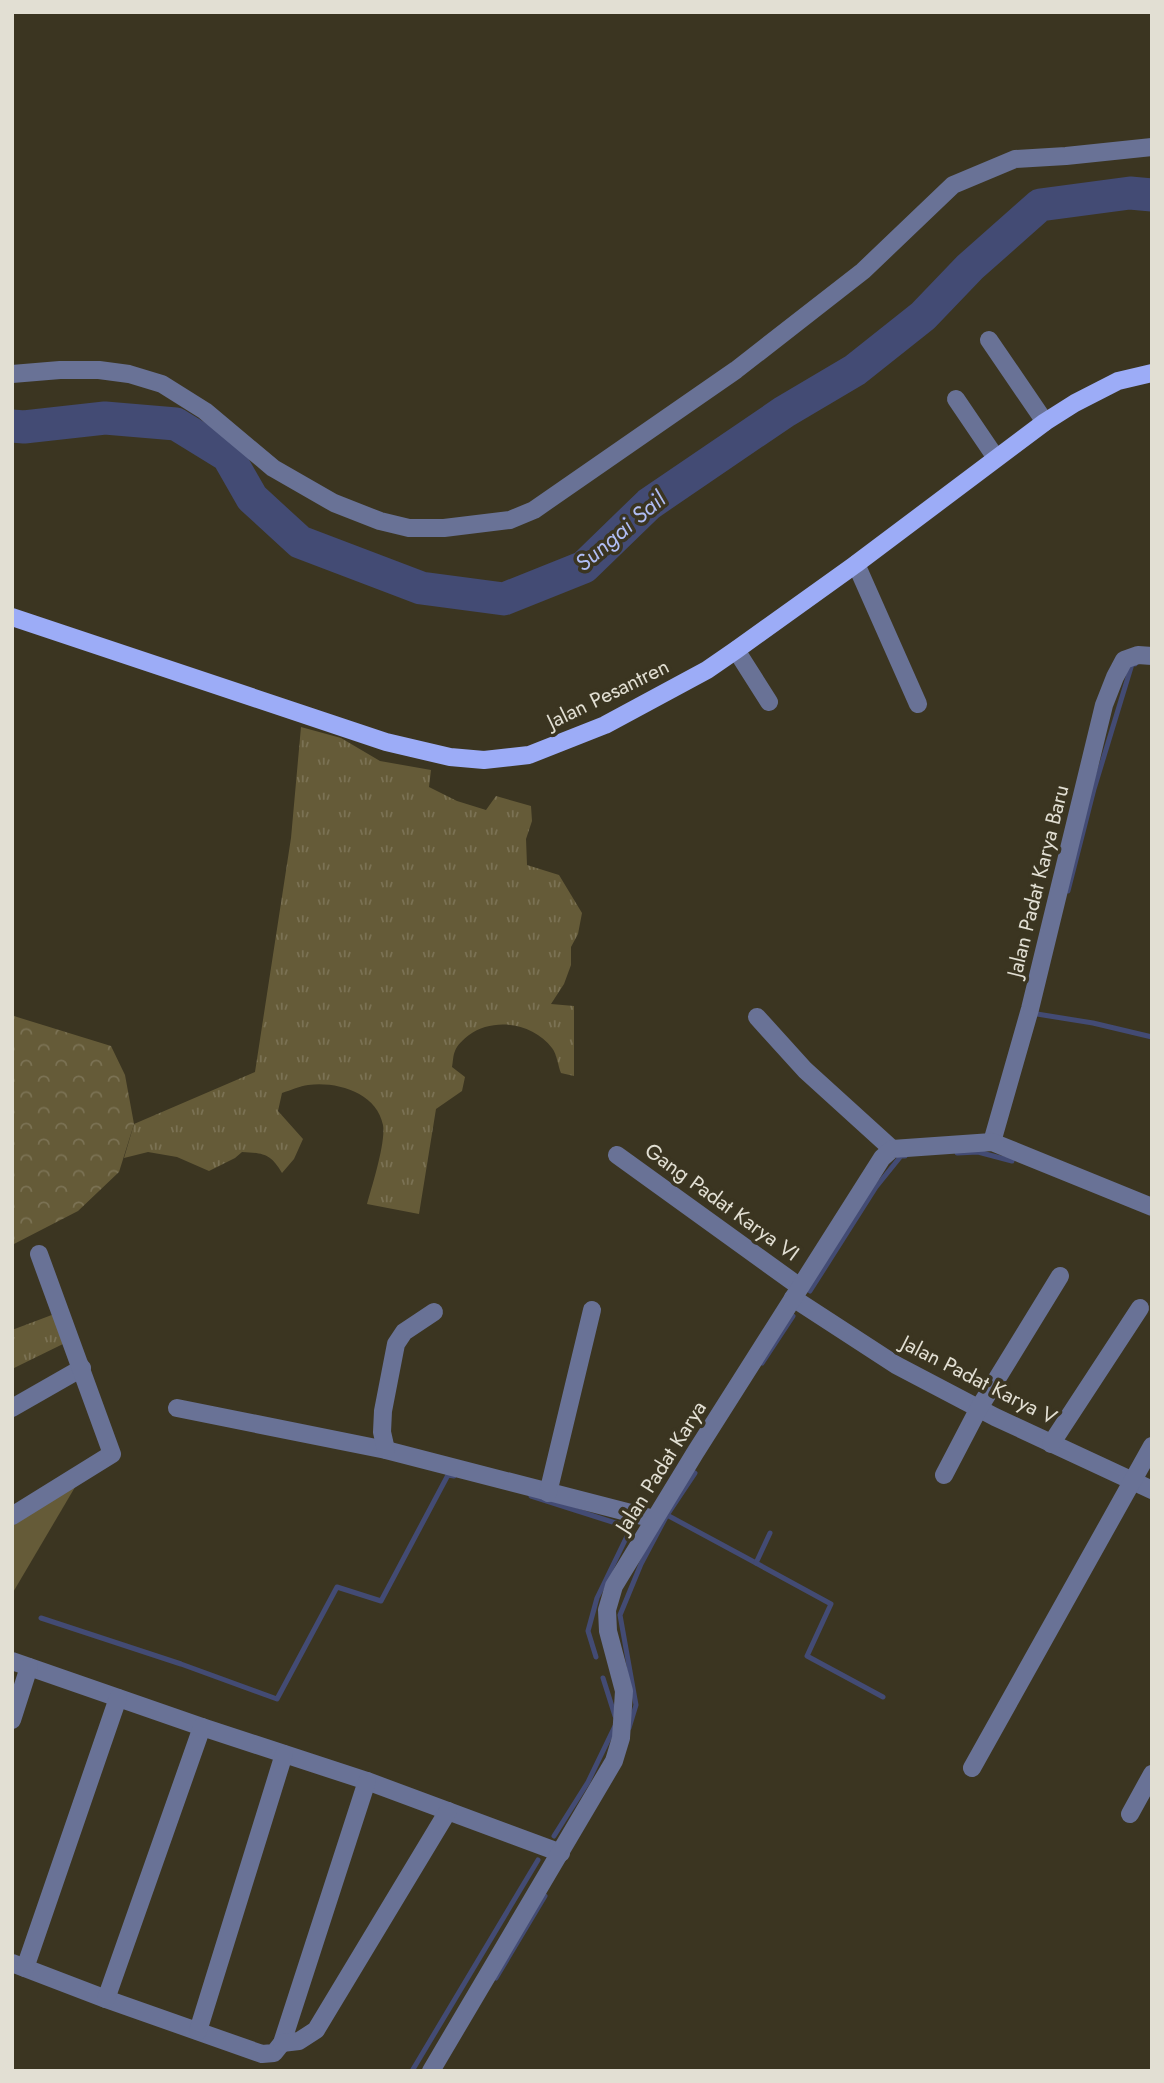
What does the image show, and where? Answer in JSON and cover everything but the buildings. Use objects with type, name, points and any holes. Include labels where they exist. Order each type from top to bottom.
[{"type":"main road","name":"Jalan Pesantren","points":[[12,617],[386,741],[450,757],[484,760],[529,755],[605,725],[707,670],[856,564],[1045,422],[1075,402],[1118,381],[1152,373]]},
{"type":"street","points":[[12,374],[60,369],[99,370],[129,374],[162,384],[205,411],[273,468],[334,503],[380,521],[409,528],[444,528],[509,520],[534,510],[736,370],[863,271],[953,185],[1015,159],[1152,147]]},
{"type":"street","points":[[989,340],[1045,422]]},
{"type":"street","points":[[956,399],[996,458]]},
{"type":"street","points":[[856,564],[918,704]]},
{"type":"street","points":[[736,650],[769,702]]},
{"type":"street","name":"Jalan Padat Karya Baru","points":[[992,1142],[1030,1009],[1104,705],[1124,660],[1138,655],[1152,656]]},
{"type":"street","points":[[757,1017],[805,1070],[892,1149],[992,1142],[1152,1207]]},
{"type":"street","name":"Jalan Padat Karya","points":[[431,2071],[614,1761],[621,1738],[624,1691],[608,1632],[607,1610],[614,1586],[796,1292],[883,1158],[892,1149]]},
{"type":"street","name":"Gang Padat Karya VI","points":[[617,1154],[796,1292]]},
{"type":"street","points":[[12,1516],[112,1454],[38,1254]]},
{"type":"street","points":[[944,1475],[979,1408],[1060,1276]]},
{"type":"street","name":"Jalan Padat Karya V","points":[[796,1292],[896,1365],[1051,1444],[1152,1490]]},
{"type":"street","points":[[1051,1444],[1140,1308]]},
{"type":"street","points":[[548,1493],[592,1310]]},
{"type":"street","points":[[386,1450],[382,1432],[383,1411],[396,1344],[404,1332],[434,1311]]},
{"type":"street","points":[[12,1408],[82,1368]]},
{"type":"street","points":[[177,1408],[386,1450],[654,1519]]},
{"type":"street","points":[[972,1768],[1152,1446]]},
{"type":"street","points":[[12,1720],[21,1664],[367,1782],[561,1853]]},
{"type":"street","points":[[118,1698],[19,1965],[106,1999],[262,2053],[274,2053],[282,2043],[367,1782]]},
{"type":"street","points":[[106,1999],[202,1727]]},
{"type":"street","points":[[198,2031],[285,1754]]},
{"type":"street","points":[[1130,1814],[1152,1774]]},
{"type":"street","points":[[282,2043],[299,2041],[316,2029],[448,1811]]},
{"type":"green space","points":[[301,727],[341,738],[380,761],[431,770],[429,787],[457,801],[486,810],[496,796],[531,806],[532,821],[526,839],[527,865],[559,875],[582,913],[578,934],[571,947],[571,965],[564,984],[551,1004],[574,1006],[574,1076],[561,1073],[552,1048],[535,1033],[524,1028],[513,1025],[490,1026],[465,1038],[456,1049],[452,1067],[465,1077],[462,1091],[436,1109],[419,1214],[367,1204],[381,1153],[383,1125],[373,1105],[364,1097],[343,1087],[308,1085],[282,1093],[278,1111],[303,1139],[294,1159],[282,1173],[270,1158],[250,1152],[242,1152],[209,1171],[177,1157],[148,1152],[124,1158],[134,1124],[255,1072],[291,838]]},
{"type":"green space","points":[[12,1015],[111,1046],[125,1075],[134,1124],[119,1172],[78,1211],[12,1245]]},
{"type":"green space","points":[[57,1313],[65,1343],[12,1369],[12,1330]]},
{"type":"green space","points":[[81,1477],[12,1594],[12,1520]]},
{"type":"waterway","name":"Sungai Sail","points":[[12,426],[105,418],[176,424],[228,456],[252,498],[300,542],[421,588],[504,599],[584,567],[649,504],[784,412],[855,370],[923,316],[970,267],[1040,205],[1130,193],[1152,195]]},
{"type":"waterway","points":[[1068,891],[1094,789],[1132,664],[1135,664]]},
{"type":"waterway","points":[[1037,1014],[1093,1023],[1152,1037]]},
{"type":"waterway","points":[[957,1153],[978,1152],[1012,1161]]},
{"type":"waterway","points":[[810,1291],[876,1187],[901,1156],[905,1156]]},
{"type":"waterway","points":[[762,1363],[793,1316]]},
{"type":"waterway","points":[[629,1728],[636,1705],[620,1615],[641,1564],[667,1515],[695,1473]]},
{"type":"waterway","points":[[41,1618],[277,1699],[337,1587],[381,1601],[448,1475],[454,1476]]},
{"type":"waterway","points":[[531,1496],[631,1528],[597,1598],[588,1631],[596,1657]]},
{"type":"waterway","points":[[667,1515],[756,1563],[770,1533]]},
{"type":"waterway","points":[[756,1563],[831,1604],[807,1656],[883,1697]]},
{"type":"waterway","points":[[603,1678],[615,1716]]},
{"type":"waterway","points":[[554,1836],[588,1782],[615,1726]]},
{"type":"waterway","points":[[412,2071],[538,1860]]},
{"type":"waterway","points":[[496,1978],[545,1896]]}]
